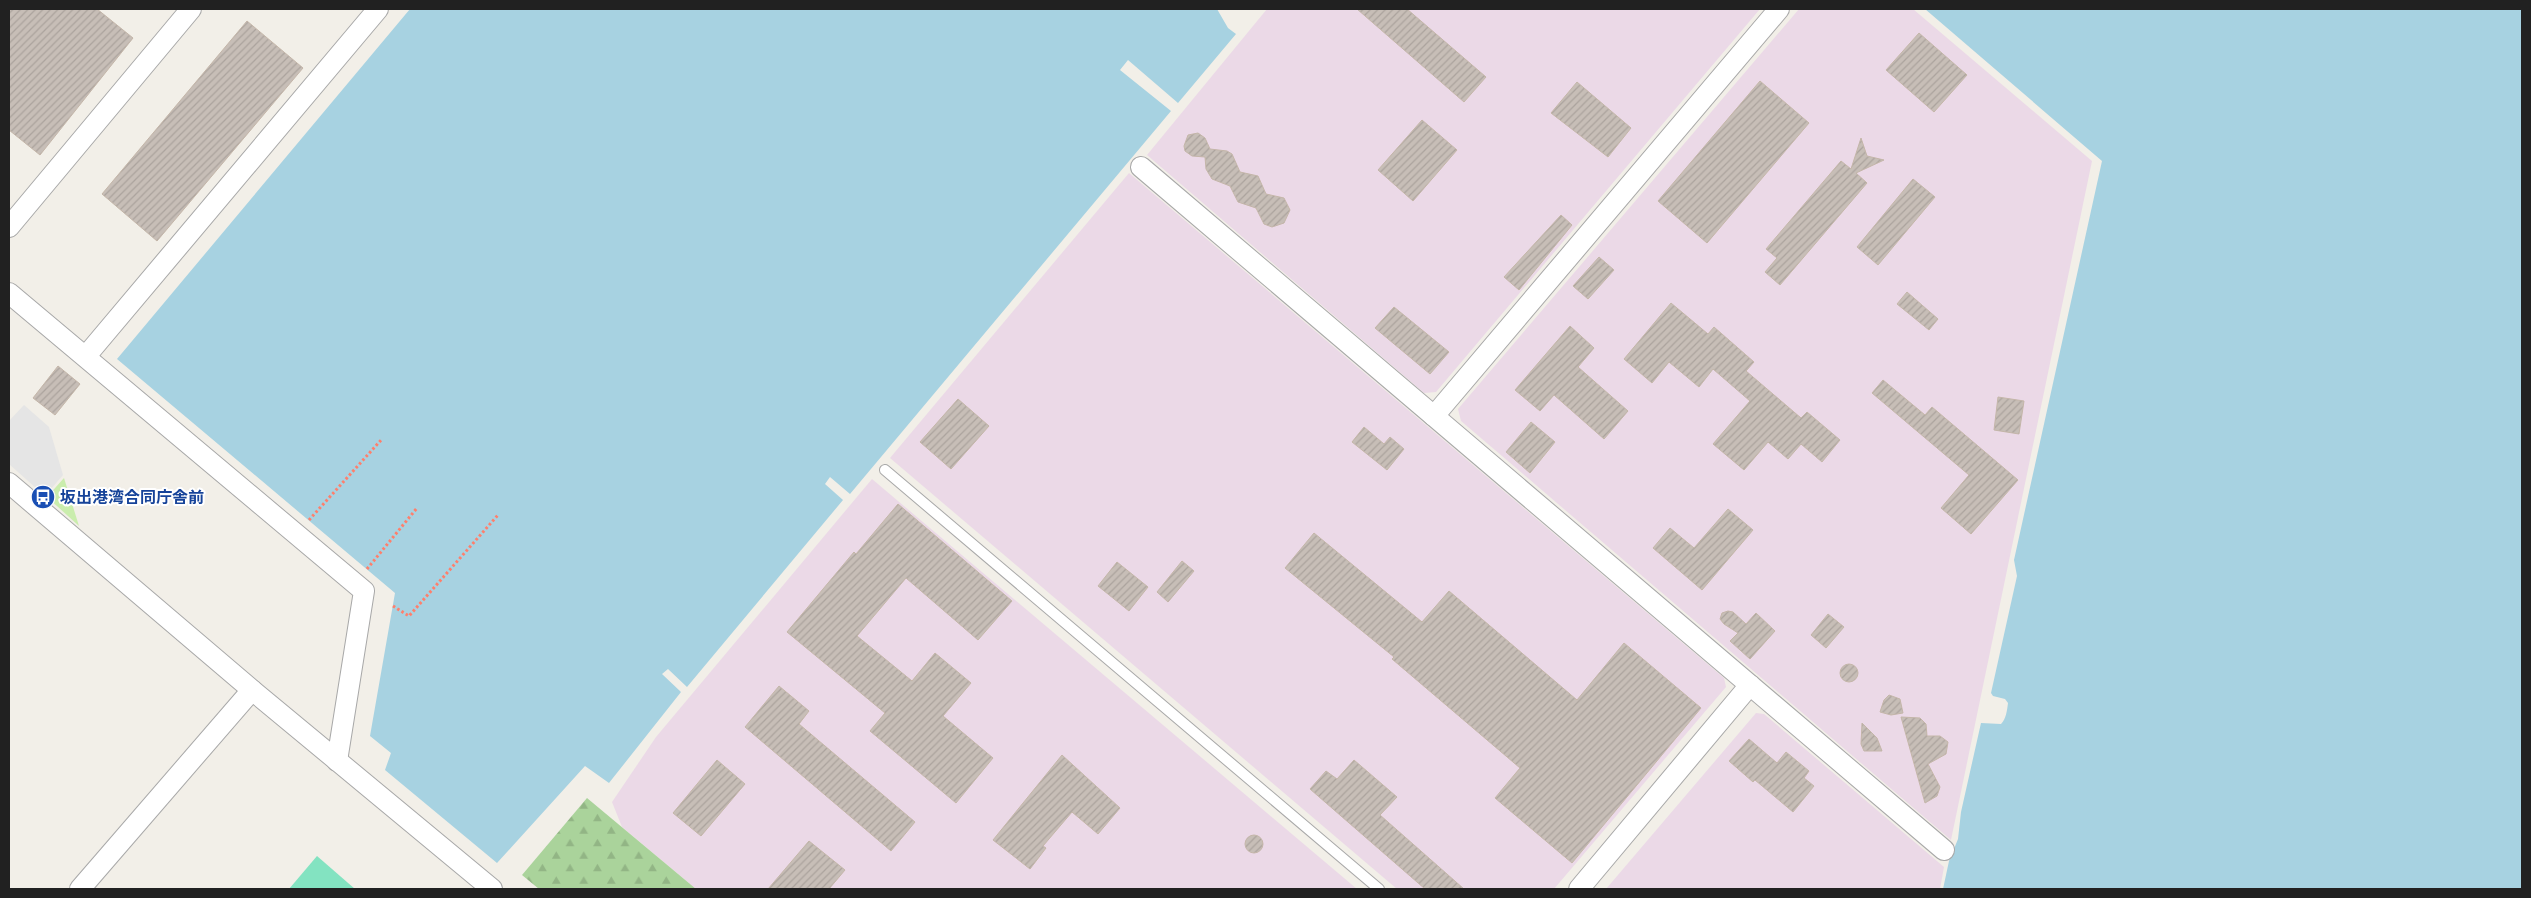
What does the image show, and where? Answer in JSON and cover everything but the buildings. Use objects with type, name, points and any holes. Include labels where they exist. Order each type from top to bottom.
[{"type":"street","points":[[9,227],[191,9]]},
{"type":"street","points":[[86,356],[378,9]]},
{"type":"street","points":[[1434,416],[1779,9]]},
{"type":"street","points":[[1141,167],[1944,850]]},
{"type":"street","points":[[9,293],[364,591],[337,761]]},
{"type":"street","points":[[9,482],[252,690],[492,889]]},
{"type":"street","points":[[1579,889],[1750,685]]},
{"type":"street","points":[[80,889],[252,690]]},
{"type":"lane","points":[[885,470],[1379,889]]},
{"type":"path","points":[[309,520],[382,439]]},
{"type":"path","points":[[367,569],[417,508]]},
{"type":"path","points":[[393,606],[408,616],[498,515]]},
{"type":"shaded area","points":[[1267,9],[1760,9],[1436,392],[1424,393],[1147,155]]},
{"type":"shaded area","points":[[1799,9],[1913,9],[2092,161],[1951,840],[1461,421],[1458,409]]},
{"type":"shaded area","points":[[1129,173],[1724,678],[1726,687],[1554,889],[1397,889],[890,458]]},
{"type":"shaded area","points":[[24,405],[49,427],[63,475],[45,496],[9,464],[9,421]]},
{"type":"shaded area","points":[[872,479],[1357,889],[696,889],[622,827],[612,802],[656,737]]},
{"type":"shaded area","points":[[1756,713],[1764,714],[1944,867],[1940,889],[1606,889]]},
{"type":"green space","points":[[64,478],[79,526],[47,497]]},
{"type":"green space","points":[[587,798],[696,889],[539,889],[522,875]]},
{"type":"green space","points":[[317,856],[355,889],[289,889]]},
{"type":"water","points":[[410,9],[1217,9],[1228,28],[1236,34],[1178,103],[1128,60],[1120,70],[1171,111],[850,494],[830,477],[825,484],[843,500],[687,687],[668,669],[662,674],[681,692],[609,783],[585,766],[497,863],[385,770],[391,753],[370,736],[395,593],[117,359]]},
{"type":"water","points":[[1925,9],[2522,9],[2522,889],[1943,889],[1949,861],[1958,839],[1961,812],[1981,723],[2001,724],[2007,712],[2008,703],[2005,699],[1993,696],[1991,693],[2017,576],[2014,560],[2102,161]]},
{"type":"place","name":"坂出港湾合同庁舎前","points":[[43,497]]}]
